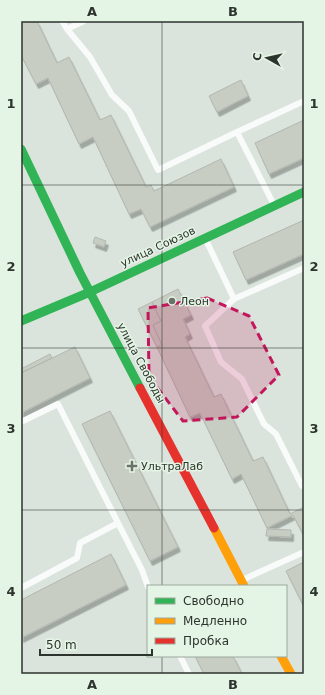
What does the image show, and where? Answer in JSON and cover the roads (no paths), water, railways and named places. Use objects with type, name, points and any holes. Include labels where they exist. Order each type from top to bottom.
[{"type":"street","name":"улица Свободы","points":[[21,150],[90,292],[242,583]]},
{"type":"street","name":"улица Союзов","points":[[21,321],[90,292],[304,192]]},
{"type":"street","points":[[282,657],[291,674]]},
{"type":"lane","points":[[62,21],[90,57],[112,95],[129,111],[158,170],[304,101]]},
{"type":"lane","points":[[67,29],[84,21]]},
{"type":"lane","points":[[237,132],[275,206]]},
{"type":"lane","points":[[206,238],[234,299]]},
{"type":"lane","points":[[304,268],[234,299],[205,326],[221,362],[242,378],[264,424],[276,434],[302,486],[304,486]]},
{"type":"lane","points":[[21,422],[58,404],[142,570],[147,585]]},
{"type":"lane","points":[[21,588],[77,558],[80,543],[118,523]]},
{"type":"lane","points":[[242,583],[304,552]]},
{"type":"lane","points":[[180,657],[189,674]]},
{"type":"place","name":"Леон","points":[[172,301]]},
{"type":"place","name":"УльтраЛаб","points":[[132,466]]}]
